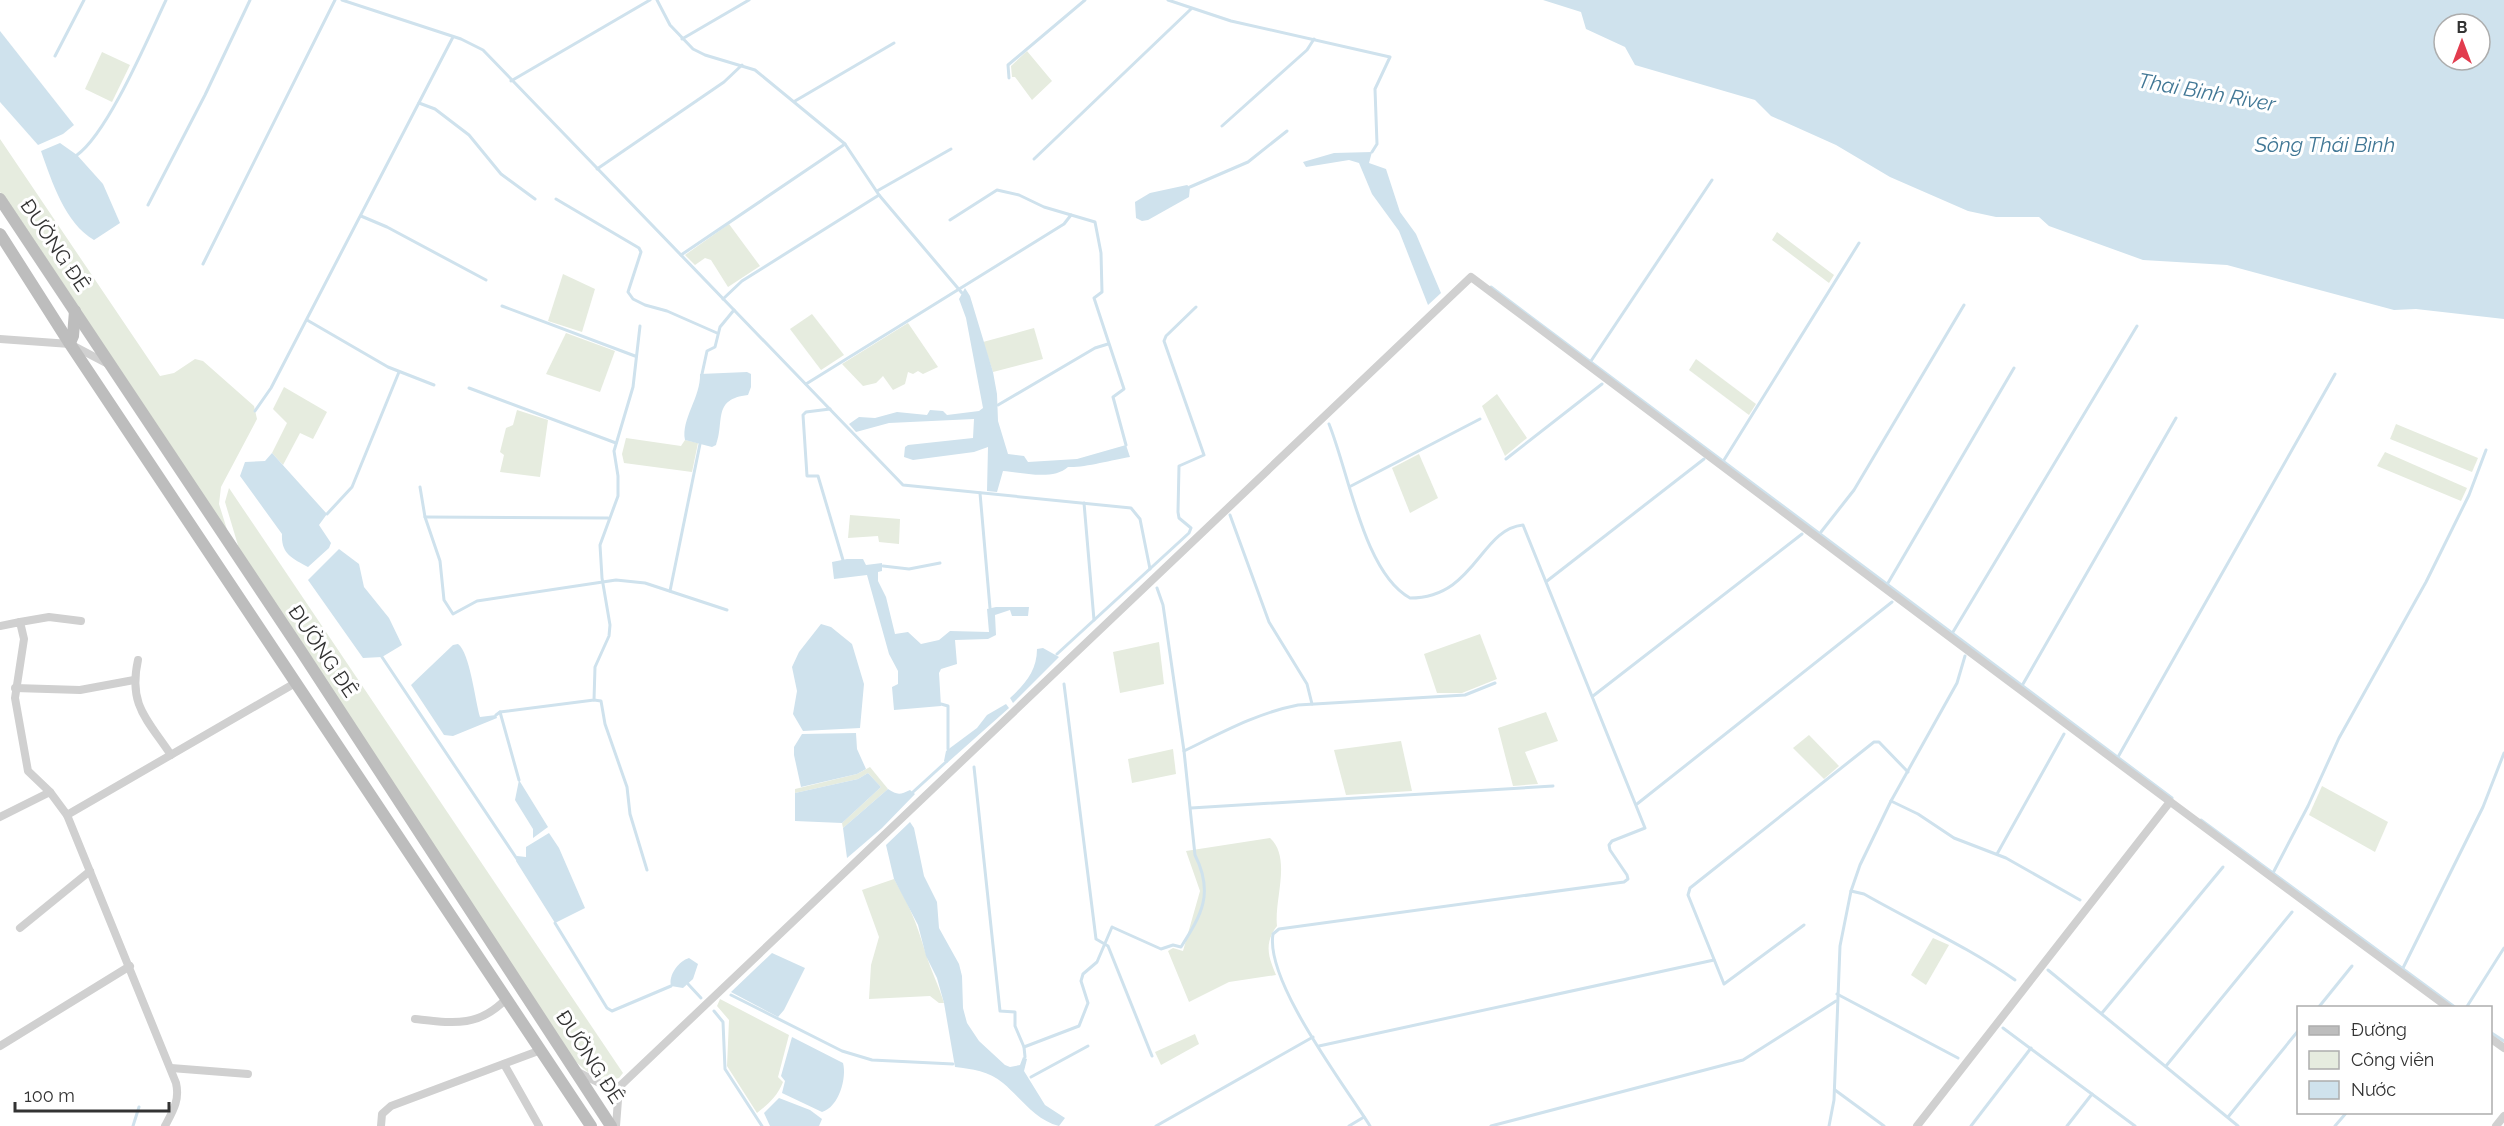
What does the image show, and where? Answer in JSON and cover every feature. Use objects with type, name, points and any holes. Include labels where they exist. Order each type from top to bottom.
[{"type":"street","name":"ĐƯỜNG ĐÊ","points":[[0,199],[301,651],[611,1126]]},
{"type":"street","name":"ĐƯỜNG ĐÊ","points":[[0,234],[70,344],[299,684],[591,1126]]},
{"type":"street","points":[[616,1126],[619,1088],[1471,277],[2053,713],[2169,803],[2446,1006]]},
{"type":"street","points":[[70,344],[75,311]]},
{"type":"street","points":[[0,339],[70,344],[112,366]]},
{"type":"street","points":[[0,626],[49,617],[81,621]]},
{"type":"street","points":[[20,622],[24,639],[15,688],[28,771],[50,792],[67,815],[171,1068],[178,1091],[176,1106],[165,1126]]},
{"type":"street","points":[[299,684],[301,651]]},
{"type":"street","points":[[138,660],[134,680],[140,709],[171,755]]},
{"type":"street","points":[[15,688],[80,690],[134,680]]},
{"type":"street","points":[[67,815],[299,684],[323,692],[342,714]]},
{"type":"street","points":[[0,817],[50,792]]},
{"type":"street","points":[[1917,1126],[2169,803]]},
{"type":"street","points":[[20,928],[90,871]]},
{"type":"street","points":[[0,1046],[130,966]]},
{"type":"street","points":[[416,1019],[471,1021],[495,1011],[506,999]]},
{"type":"street","points":[[381,1126],[382,1114],[391,1106],[541,1050]]},
{"type":"street","points":[[504,1064],[539,1126]]},
{"type":"street","points":[[171,1068],[248,1074]]},
{"type":"street","points":[[577,1071],[605,1086],[619,1088]]},
{"type":"street","points":[[2496,1126],[2504,1116]]},
{"type":"green space","points":[[1027,51],[1052,81],[1032,100],[1015,77],[1012,77],[1011,66]]},
{"type":"green space","points":[[102,52],[130,65],[112,102],[85,89]]},
{"type":"green space","points":[[0,139],[160,376],[174,373],[195,359],[203,361],[254,406],[257,419],[221,487],[219,504],[229,536],[0,192]]},
{"type":"green space","points":[[729,224],[760,266],[728,287],[711,260],[705,258],[695,265],[685,255]]},
{"type":"green space","points":[[1777,232],[1834,275],[1829,283],[1772,240]]},
{"type":"green space","points":[[563,274],[595,289],[582,332],[548,321]]},
{"type":"green space","points":[[812,314],[844,355],[821,370],[790,329]]},
{"type":"green space","points":[[908,323],[938,367],[923,374],[918,371],[913,374],[908,372],[905,384],[893,390],[883,376],[876,383],[863,386],[842,364]]},
{"type":"green space","points":[[1034,328],[1043,359],[993,372],[983,342]]},
{"type":"green space","points":[[566,333],[615,351],[600,392],[546,374]]},
{"type":"green space","points":[[1696,359],[1756,404],[1749,415],[1689,370]]},
{"type":"green space","points":[[284,387],[327,412],[313,439],[300,433],[283,465],[272,453],[287,423],[273,409]]},
{"type":"green space","points":[[1497,394],[1527,438],[1505,456],[1482,406]]},
{"type":"green space","points":[[517,410],[548,420],[540,477],[500,472],[504,455],[500,452],[506,428],[513,425]]},
{"type":"green space","points":[[2396,424],[2478,458],[2472,472],[2390,439]]},
{"type":"green space","points":[[626,438],[681,446],[685,440],[698,443],[692,472],[624,463],[622,454]]},
{"type":"green space","points":[[2385,452],[2467,488],[2461,501],[2377,466]]},
{"type":"green space","points":[[1419,454],[1438,498],[1410,513],[1392,468]]},
{"type":"green space","points":[[229,488],[623,1073],[619,1078],[600,1079],[575,1061],[240,552],[225,502]]},
{"type":"green space","points":[[850,515],[900,519],[899,544],[879,542],[878,536],[848,538]]},
{"type":"green space","points":[[1480,634],[1497,679],[1462,693],[1437,693],[1424,654]]},
{"type":"green space","points":[[1159,642],[1164,684],[1120,693],[1113,652]]},
{"type":"green space","points":[[1546,712],[1558,741],[1525,752],[1538,784],[1513,786],[1498,728]]},
{"type":"green space","points":[[1809,735],[1839,766],[1824,779],[1793,748]]},
{"type":"green space","points":[[1401,741],[1412,791],[1346,795],[1334,750]]},
{"type":"green space","points":[[1173,749],[1176,774],[1132,783],[1128,759]]},
{"type":"green space","points":[[870,767],[888,789],[843,828],[842,823],[881,787],[868,773],[858,779],[795,793],[795,789],[857,774]]},
{"type":"green space","points":[[2322,786],[2388,822],[2375,852],[2309,815]]},
{"type":"green space","points":[[1270,838],[1280,856],[1281,868],[1277,926],[1269,944],[1269,956],[1276,975],[1229,982],[1189,1002],[1168,951],[1173,948],[1183,951],[1200,891],[1186,851]]},
{"type":"green space","points":[[894,879],[913,915],[944,1003],[939,1003],[930,996],[869,999],[871,965],[879,937],[862,890]]},
{"type":"green space","points":[[1933,938],[1949,945],[1926,985],[1911,975]]},
{"type":"green space","points":[[720,999],[789,1035],[778,1077],[783,1082],[781,1087],[757,1113],[727,1066],[729,1020],[717,1006]]},
{"type":"green space","points":[[1195,1034],[1199,1044],[1161,1065],[1155,1052]]},
{"type":"water","name":"Sông Thái Bình","points":[[1543,0],[2504,0],[2504,319],[2416,309],[2394,310],[2227,265],[2143,260],[2049,226],[2039,217],[1996,217],[1968,211],[1890,177],[1836,145],[1771,116],[1755,100],[1635,65],[1625,47],[1586,29],[1581,12]]},
{"type":"water","points":[[0,31],[74,125],[63,134],[38,145],[0,102]]},
{"type":"water","points":[[60,143],[77,155],[103,184],[120,223],[94,240],[84,233],[67,213],[41,151]]},
{"type":"water","points":[[1372,152],[1369,163],[1386,169],[1400,212],[1416,234],[1441,293],[1428,305],[1399,231],[1372,194],[1359,163],[1349,160],[1306,167],[1303,162],[1334,153]]},
{"type":"water","points":[[1187,185],[1190,187],[1189,197],[1148,220],[1142,221],[1136,218],[1135,202],[1150,193]]},
{"type":"water","points":[[965,288],[970,296],[993,372],[998,421],[1008,454],[1024,456],[1028,462],[1077,459],[1126,445],[1130,457],[1068,467],[1046,475],[1003,471],[997,492],[987,491],[988,447],[974,452],[913,460],[904,457],[905,447],[908,445],[973,438],[974,419],[889,423],[856,432],[849,424],[859,417],[875,418],[897,412],[927,415],[930,410],[943,411],[947,415],[979,411],[983,408],[966,318],[959,299]]},
{"type":"water","points":[[747,372],[751,374],[751,387],[748,395],[737,397],[724,406],[716,445],[712,447],[685,440],[686,424],[698,391],[700,374]]},
{"type":"water","points":[[272,453],[327,514],[319,525],[331,543],[329,548],[308,567],[292,558],[286,551],[282,534],[240,476],[245,462],[265,461]]},
{"type":"water","points":[[339,549],[359,564],[364,587],[389,618],[402,645],[382,657],[363,658],[308,580]]},
{"type":"water","points":[[863,559],[866,565],[882,563],[882,571],[878,572],[878,581],[886,597],[895,634],[908,632],[921,644],[939,640],[950,631],[989,632],[987,609],[1029,607],[1028,616],[1012,616],[1010,610],[995,615],[996,635],[988,639],[955,640],[957,664],[941,669],[939,673],[941,706],[894,710],[892,687],[898,684],[898,671],[889,654],[867,575],[834,579],[832,562]]},
{"type":"water","points":[[821,624],[831,627],[852,644],[864,684],[860,728],[803,731],[793,714],[797,691],[792,667],[799,652]]},
{"type":"water","points":[[458,644],[466,657],[480,717],[496,715],[497,718],[453,736],[444,735],[411,685],[453,645]]},
{"type":"water","points":[[1043,648],[1059,657],[1013,703],[1010,698],[1029,676],[1035,664],[1037,649]]},
{"type":"water","points":[[1006,704],[1009,708],[947,763],[944,761],[946,751],[977,728],[987,715]]},
{"type":"water","points":[[856,733],[857,749],[866,769],[857,774],[801,787],[794,747],[802,734]]},
{"type":"water","points":[[868,773],[881,787],[842,823],[795,821],[795,793],[858,779]]},
{"type":"water","points":[[519,780],[548,827],[533,838],[533,829],[515,800]]},
{"type":"water","points":[[888,789],[899,794],[910,790],[915,794],[882,828],[847,858],[843,828]]},
{"type":"water","points":[[910,822],[914,828],[924,876],[937,902],[939,928],[959,964],[962,976],[963,1008],[967,1023],[979,1041],[1005,1065],[1010,1067],[1020,1065],[1023,1057],[1027,1059],[1024,1071],[1045,1105],[1065,1118],[1059,1126],[1035,1114],[1003,1083],[992,1076],[955,1067],[944,1003],[937,978],[926,956],[918,925],[894,879],[886,845]]},
{"type":"water","points":[[549,833],[559,848],[585,908],[555,923],[516,861],[517,856],[526,857],[526,847]]},
{"type":"water","points":[[772,953],[805,968],[784,1010],[778,1017],[731,992]]},
{"type":"water","points":[[689,958],[698,964],[693,979],[683,988],[671,986],[671,977],[675,969]]},
{"type":"water","points":[[792,1037],[843,1063],[843,1084],[837,1098],[828,1109],[822,1112],[782,1093],[785,1081],[781,1076]]},
{"type":"water","points":[[779,1098],[810,1110],[822,1119],[819,1126],[770,1126],[764,1113]]},
{"type":"waterway","points":[[55,56],[84,0]]},
{"type":"waterway","points":[[77,155],[89,144],[114,106],[166,0]]},
{"type":"waterway","points":[[148,205],[205,95],[250,0]]},
{"type":"waterway","points":[[203,264],[335,0]]},
{"type":"waterway","points":[[342,0],[461,39],[483,50],[903,485],[1131,508],[1140,519],[1150,569]]},
{"type":"waterway","points":[[511,81],[650,0]]},
{"type":"waterway","points":[[657,0],[670,25],[693,49],[705,55],[755,70],[845,144],[879,195],[962,293]]},
{"type":"waterway","points":[[682,39],[749,0]]},
{"type":"waterway","points":[[1009,78],[1008,65],[1085,0]]},
{"type":"waterway","points":[[1168,0],[1231,21],[1390,57],[1375,89],[1377,144],[1372,152]]},
{"type":"waterway","points":[[1034,159],[1191,9]]},
{"type":"waterway","points":[[255,411],[271,388],[453,37]]},
{"type":"waterway","points":[[1222,126],[1307,50],[1314,39]]},
{"type":"waterway","points":[[795,101],[894,43]]},
{"type":"waterway","points":[[597,169],[724,82],[742,65]]},
{"type":"waterway","points":[[419,103],[435,109],[469,135],[501,174],[535,199]]},
{"type":"waterway","points":[[1190,187],[1248,162],[1287,131]]},
{"type":"waterway","points":[[681,255],[845,144]]},
{"type":"waterway","points":[[877,191],[951,149]]},
{"type":"waterway","points":[[1591,361],[1712,180]]},
{"type":"waterway","points":[[950,220],[997,190],[1019,195],[1044,207],[1095,222],[1101,253],[1102,292],[1094,298],[1124,389],[1113,397],[1126,445]]},
{"type":"waterway","points":[[723,299],[742,281],[879,195]]},
{"type":"waterway","points":[[556,199],[639,248],[641,252],[628,292],[633,299],[717,333]]},
{"type":"waterway","points":[[806,384],[1064,224],[1071,215]]},
{"type":"waterway","points":[[361,216],[387,227],[486,280]]},
{"type":"waterway","points":[[1724,460],[1859,243]]},
{"type":"waterway","points":[[1491,287],[2172,798]]},
{"type":"waterway","points":[[1821,532],[1854,490],[1964,305]]},
{"type":"waterway","points":[[502,306],[635,356]]},
{"type":"waterway","points":[[1057,654],[1189,533],[1191,528],[1179,518],[1178,512],[1179,466],[1204,455],[1164,341],[1166,336],[1196,307]]},
{"type":"waterway","points":[[702,374],[707,351],[715,347],[720,327],[734,310]]},
{"type":"waterway","points":[[307,320],[388,367],[434,385]]},
{"type":"waterway","points":[[496,715],[500,712],[594,700],[595,667],[609,636],[610,625],[602,578],[600,545],[618,496],[614,451],[633,387],[640,326]]},
{"type":"waterway","points":[[1953,632],[2137,326]]},
{"type":"waterway","points":[[998,405],[1095,348],[1108,344]]},
{"type":"waterway","points":[[1888,583],[2014,368]]},
{"type":"waterway","points":[[327,514],[352,487],[399,372]]},
{"type":"waterway","points":[[2118,757],[2335,374]]},
{"type":"waterway","points":[[1506,459],[1602,384]]},
{"type":"waterway","points":[[469,388],[616,443]]},
{"type":"waterway","points":[[830,409],[806,412],[803,415],[807,476],[818,476],[843,560]]},
{"type":"waterway","points":[[2023,684],[2176,418]]},
{"type":"waterway","points":[[1351,486],[1480,419]]},
{"type":"waterway","points":[[1329,424],[1369,545],[1394,585],[1410,598],[1432,595],[1449,587],[1463,576],[1496,538],[1508,529],[1523,525],[1645,828],[1612,841],[1609,845],[1627,875],[1628,879],[1624,882],[1279,929],[1273,934],[1274,954],[1281,978],[1293,1004],[1325,1059],[1370,1126]]},
{"type":"waterway","points":[[670,591],[700,444]]},
{"type":"waterway","points":[[2273,873],[2308,806],[2339,738],[2426,582],[2469,495],[2486,450]]},
{"type":"waterway","points":[[1547,581],[1704,459]]},
{"type":"waterway","points":[[420,487],[425,517],[440,561],[444,600],[453,614],[477,601],[616,580],[645,583],[727,610]]},
{"type":"waterway","points":[[980,493],[990,608]]},
{"type":"waterway","points":[[1084,503],[1094,620]]},
{"type":"waterway","points":[[1230,515],[1269,622],[1307,684],[1312,704]]},
{"type":"waterway","points":[[425,517],[608,518]]},
{"type":"waterway","points":[[1593,696],[1802,534]]},
{"type":"waterway","points":[[883,566],[909,569],[940,563]]},
{"type":"waterway","points":[[974,767],[1000,1011],[1015,1012],[1015,1026],[1024,1047],[1079,1026],[1088,1003],[1081,981],[1083,974],[1097,962],[1112,927],[1161,949],[1173,945],[1181,947],[1195,924],[1203,903],[1204,881],[1195,855],[1184,751],[1163,605],[1157,588]]},
{"type":"waterway","points":[[1637,804],[1892,602]]},
{"type":"waterway","points":[[1829,1126],[1834,1100],[1840,946],[1851,891],[1860,865],[1891,801],[1957,683],[1965,656]]},
{"type":"waterway","points":[[382,657],[517,859]]},
{"type":"waterway","points":[[1184,751],[1254,718],[1298,705],[1465,695],[1495,683]]},
{"type":"waterway","points":[[1064,684],[1096,939],[1108,946],[1152,1056]]},
{"type":"waterway","points":[[594,700],[601,701],[605,724],[627,787],[630,814],[647,870]]},
{"type":"waterway","points":[[941,704],[948,706],[948,749]]},
{"type":"waterway","points":[[500,712],[519,780]]},
{"type":"waterway","points":[[1997,854],[2064,734]]},
{"type":"waterway","points":[[1804,925],[1724,984],[1688,895],[1690,888],[1874,742],[1879,742],[1908,772]]},
{"type":"waterway","points":[[2403,968],[2483,807],[2504,753]]},
{"type":"waterway","points":[[913,792],[946,762]]},
{"type":"waterway","points":[[1191,808],[1553,786]]},
{"type":"waterway","points":[[1891,801],[1918,814],[1954,838],[2006,858],[2080,900]]},
{"type":"waterway","points":[[2201,820],[2453,1006]]},
{"type":"waterway","points":[[2102,1013],[2223,867]]},
{"type":"waterway","points":[[1851,891],[1864,894],[1979,957],[2015,980]]},
{"type":"waterway","points":[[2166,1066],[2292,912]]},
{"type":"waterway","points":[[555,923],[607,1008],[612,1011],[671,986]]},
{"type":"waterway","points":[[2467,1006],[2504,948]]},
{"type":"waterway","points":[[1319,1046],[1714,960]]},
{"type":"waterway","points":[[2320,1006],[2352,966]]},
{"type":"waterway","points":[[2048,970],[2238,1126]]},
{"type":"waterway","points":[[688,984],[701,998]]},
{"type":"waterway","points":[[1837,994],[1958,1058]]},
{"type":"waterway","points":[[731,995],[842,1051],[872,1060],[953,1064]]},
{"type":"waterway","points":[[1491,1126],[1743,1060],[1836,1001]]},
{"type":"waterway","points":[[714,1011],[723,1022],[725,1069],[762,1126]]},
{"type":"waterway","points":[[2003,1028],[2135,1126]]},
{"type":"waterway","points":[[2228,1117],[2297,1032]]},
{"type":"waterway","points":[[2492,1033],[2504,1041]]},
{"type":"waterway","points":[[1156,1126],[1313,1037]]},
{"type":"waterway","points":[[1031,1077],[1088,1046]]},
{"type":"waterway","points":[[1024,1047],[1025,1057]]},
{"type":"waterway","points":[[1971,1126],[2031,1048]]},
{"type":"waterway","points":[[1835,1090],[1884,1126]]},
{"type":"waterway","points":[[2067,1126],[2092,1094]]},
{"type":"waterway","points":[[133,1126],[139,1107]]},
{"type":"waterway","points":[[2335,1126],[2345,1114]]},
{"type":"waterway","points":[[1349,1126],[1364,1117]]},
{"type":"water label","name":"Thai Binh River","points":[[2207,92]]}]
